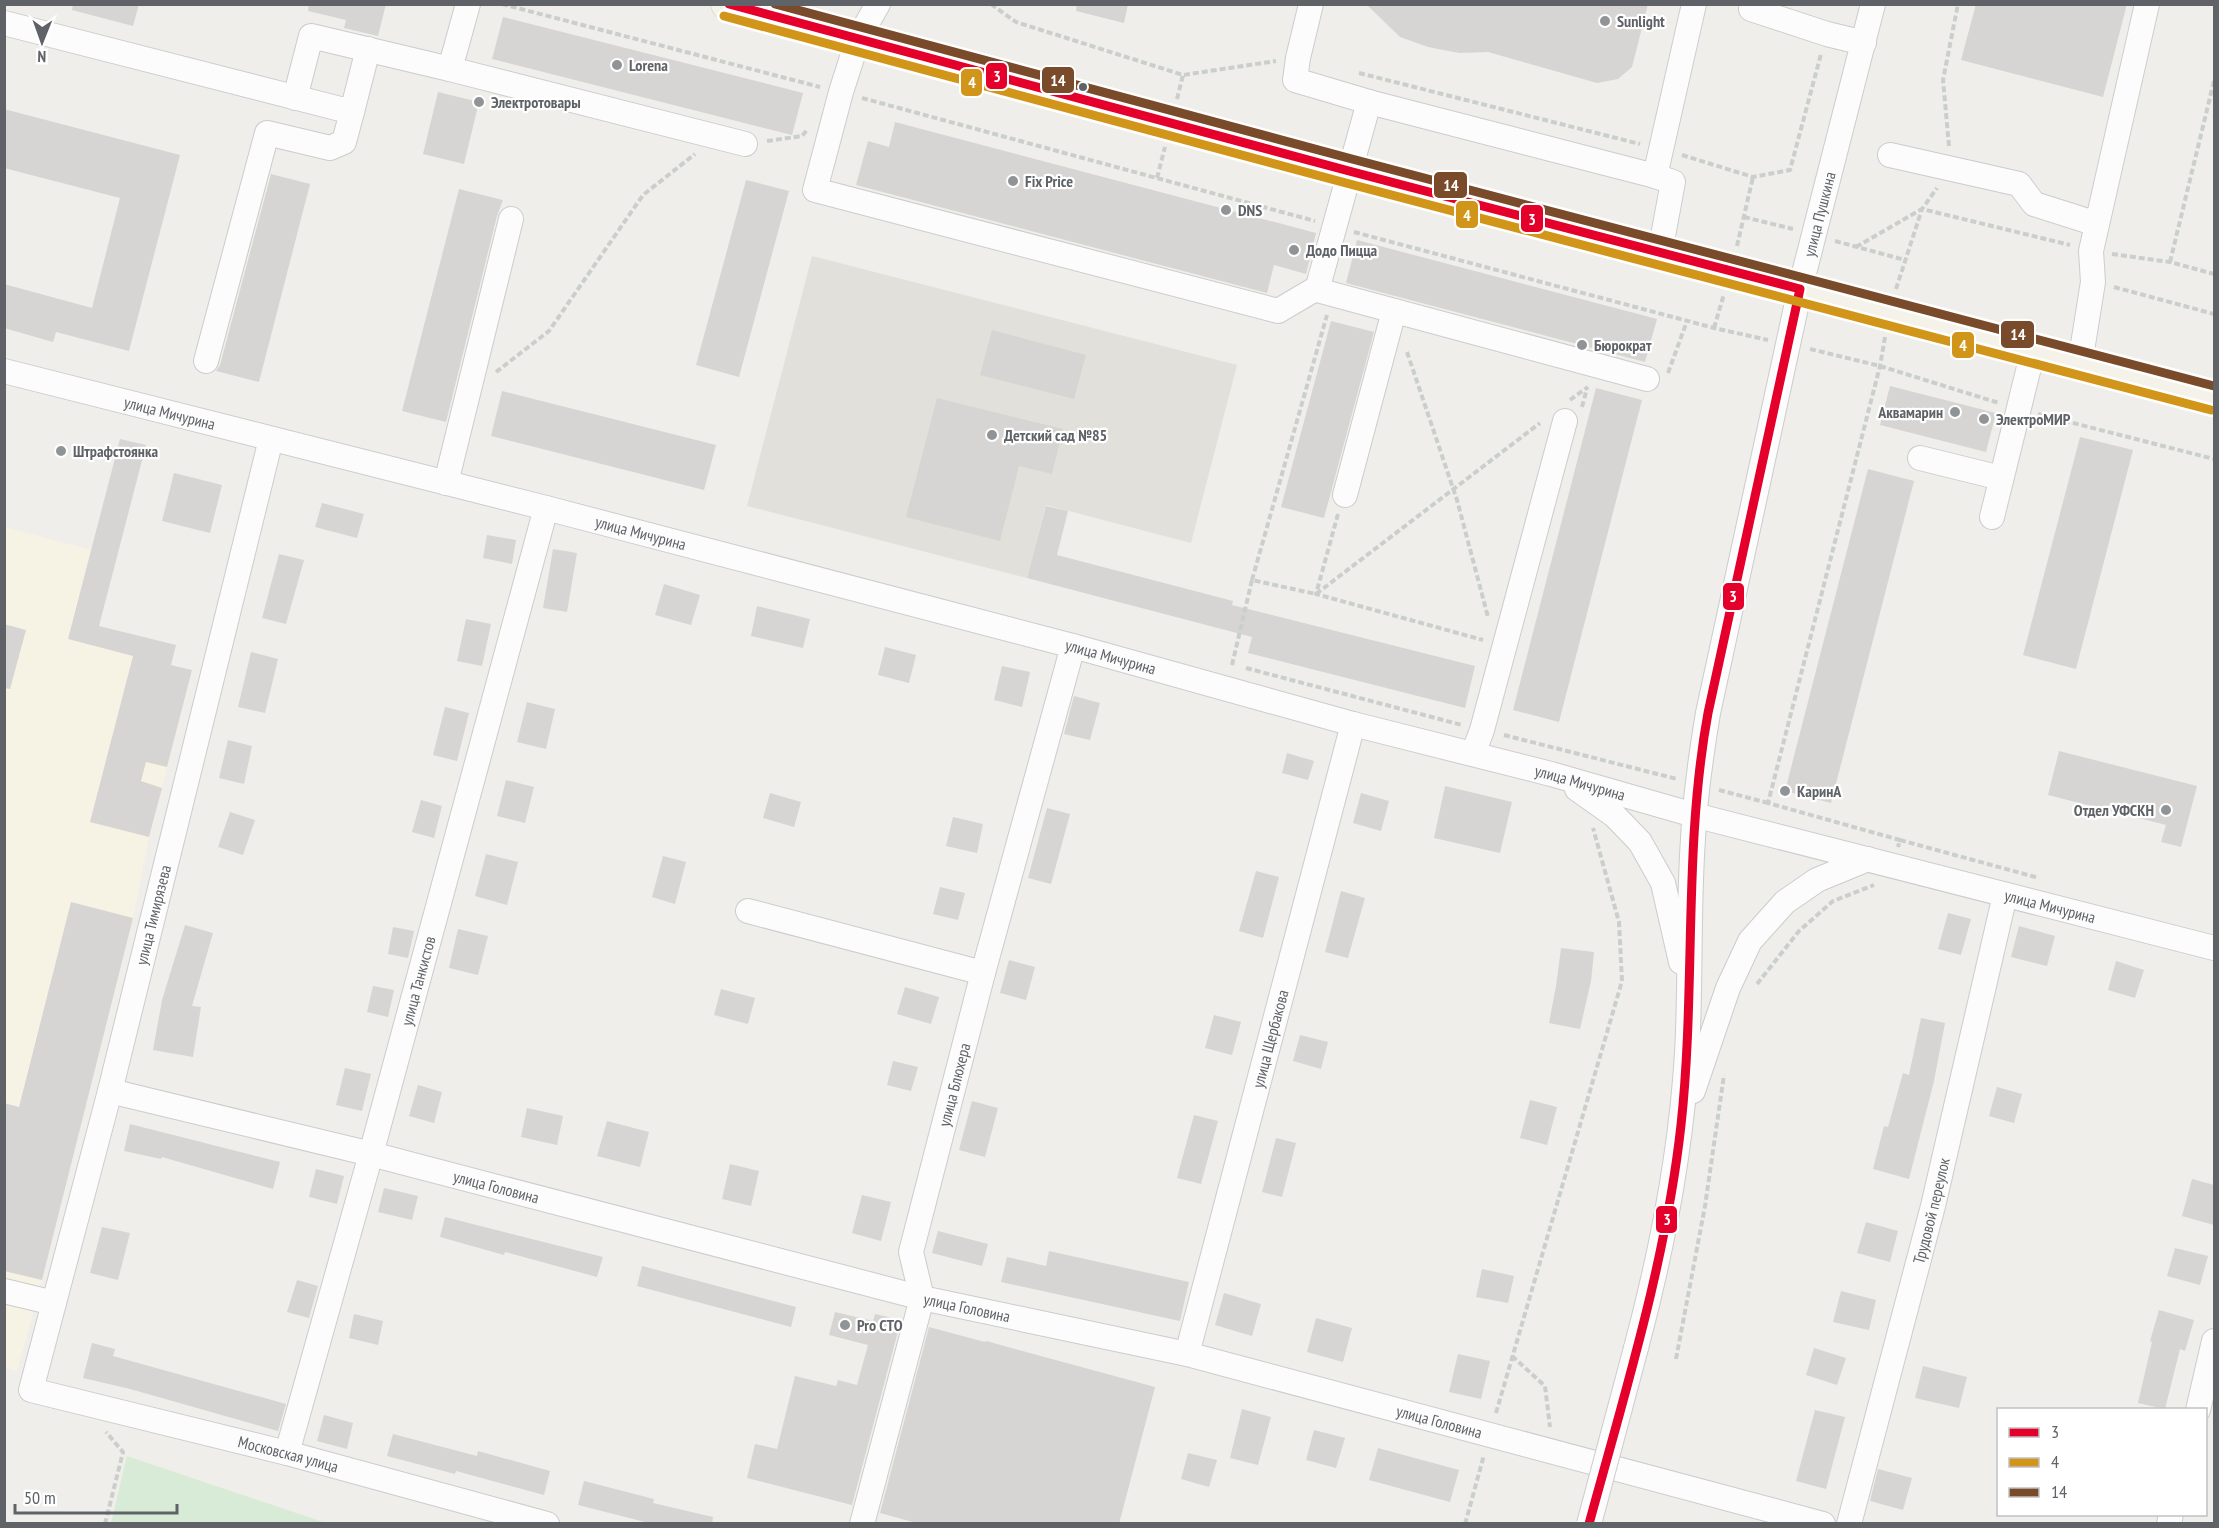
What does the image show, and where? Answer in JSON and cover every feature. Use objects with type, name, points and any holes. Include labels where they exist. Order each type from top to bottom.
[{"type":"main road","points":[[727,4],[1349,171],[2214,398]]},
{"type":"street","points":[[450,69],[468,4]]},
{"type":"street","points":[[878,4],[858,39],[841,92],[815,190],[1278,311],[1325,291],[1611,370],[1656,379]]},
{"type":"street","points":[[1311,4],[1295,80],[1369,102],[1673,182],[1660,252]]},
{"type":"street","points":[[1655,176],[1694,4]]},
{"type":"street","name":"улица Пушкина","points":[[1589,1524],[1656,1268],[1681,1127],[1689,998],[1695,815],[1700,759],[1708,713],[1800,289],[1873,4]]},
{"type":"street","points":[[2080,363],[2093,282],[2091,251],[2147,4]]},
{"type":"street","points":[[1744,6],[1827,34],[1864,43]]},
{"type":"street","points":[[4,22],[352,112]]},
{"type":"street","points":[[295,98],[311,36],[745,144]]},
{"type":"street","points":[[206,361],[267,133],[330,148],[344,142],[368,50]]},
{"type":"street","points":[[1325,291],[1349,171],[1369,102]]},
{"type":"street","points":[[1890,155],[2019,184],[2034,204],[2097,224]]},
{"type":"street","points":[[446,483],[511,219]]},
{"type":"street","points":[[1345,495],[1394,311]]},
{"type":"street","points":[[1992,517],[2033,351]]},
{"type":"street","name":"улица Мичурина","points":[[4,372],[546,508],[1072,646],[1353,724],[1551,774],[1695,815],[2214,948]]},
{"type":"street","points":[[1473,754],[1498,670],[1559,414]]},
{"type":"street","name":"улица Тимирязева","points":[[31,1390],[110,1091],[272,439]]},
{"type":"street","points":[[1920,458],[2001,478]]},
{"type":"street","name":"улица Танкистов","points":[[287,1453],[371,1154],[546,508]]},
{"type":"street","name":"улица Блюхера","points":[[862,1524],[922,1298],[911,1252],[1072,646]]},
{"type":"street","name":"улица Щербакова","points":[[1187,1353],[1353,724]]},
{"type":"street","points":[[1551,774],[1588,796],[1615,816],[1640,842],[1663,883],[1689,998]]},
{"type":"street","points":[[1681,1127],[1728,988],[1750,941],[1785,902],[1817,880],[1868,859]]},
{"type":"street","name":"Трудовой переулок","points":[[1849,1524],[1933,1206],[2005,896]]},
{"type":"street","points":[[748,911],[983,974]]},
{"type":"street","name":"улица Головина","points":[[110,1091],[371,1154],[922,1298],[1187,1353],[1823,1524]]},
{"type":"street","points":[[4,1291],[54,1303]]},
{"type":"street","points":[[2198,1408],[2214,1341]]},
{"type":"street","name":"Московская улица","points":[[31,1390],[287,1453],[547,1524]]},
{"type":"path","points":[[1755,987],[1799,931],[1833,901],[1889,879],[1900,840],[1768,803],[1880,366],[1890,312],[1922,209],[1951,168],[1943,80],[1958,4]]},
{"type":"path","points":[[1753,177],[1790,170],[1827,34]]},
{"type":"path","points":[[2170,262],[2214,81]]},
{"type":"path","points":[[494,373],[549,332],[643,195],[698,152]]},
{"type":"path","points":[[1856,247],[1922,209],[2091,251],[2170,262],[2214,274]]},
{"type":"path","points":[[1744,217],[1905,260]]},
{"type":"path","points":[[2093,282],[2214,314]]},
{"type":"path","points":[[1232,665],[1325,291]]},
{"type":"path","points":[[1394,311],[1453,489],[1489,622]]},
{"type":"path","points":[[1656,379],[1687,321]]},
{"type":"path","points":[[1316,594],[1453,489],[1559,414],[1611,370]]},
{"type":"path","points":[[1252,580],[1316,594],[1494,643],[1498,670]]},
{"type":"path","points":[[1506,726],[1507,736]]},
{"type":"path","points":[[1465,1524],[1622,981],[1619,922],[1591,823]]},
{"type":"path","points":[[1676,1359],[1705,1206],[1725,1071]]},
{"type":"path","points":[[1512,1356],[1545,1386],[1553,1451]]},
{"type":"path","points":[[80,1402],[123,1452],[105,1524]]},
{"type":"shaded area","name":"Детский сад №85","points":[[812,256],[1237,365],[1191,543],[1046,505],[1027,578],[747,506]]},
{"type":"shaded area","points":[[4,527],[91,550],[68,639],[192,670],[149,837],[133,918],[17,1371],[4,1367]]},
{"type":"green space","points":[[127,1456],[326,1523],[111,1523]]},
{"type":"building","points":[[73,4],[139,4],[133,26],[72,10]]},
{"type":"building","points":[[309,4],[386,4],[378,36],[344,28],[346,20],[308,11]]},
{"type":"building","points":[[1077,4],[1128,4],[1124,23],[1076,11]]},
{"type":"building","points":[[1366,4],[1648,4],[1632,67],[1618,79],[1597,83],[1488,52],[1459,53],[1428,47],[1400,37]]},
{"type":"building","points":[[1976,4],[2127,4],[2103,97],[1961,60]]},
{"type":"building","points":[[503,17],[803,93],[792,135],[492,59]]},
{"type":"building","points":[[438,92],[479,102],[464,164],[423,154]]},
{"type":"building","points":[[4,109],[180,155],[129,351],[56,332],[53,342],[4,328],[4,284],[92,308],[120,198],[4,168]]},
{"type":"building","points":[[895,122],[1316,233],[1306,274],[1274,265],[1267,293],[856,185],[868,141],[889,147]]},
{"type":"building","points":[[271,174],[310,184],[259,382],[216,371],[220,365]]},
{"type":"building","points":[[746,180],[789,191],[739,377],[696,365]]},
{"type":"building","points":[[459,189],[503,200],[497,216],[446,422],[402,411]]},
{"type":"building","points":[[1357,240],[1657,319],[1645,362],[1346,283]]},
{"type":"building","points":[[1331,321],[1374,332],[1324,518],[1281,507]]},
{"type":"building","points":[[992,330],[1086,355],[1074,399],[980,375]]},
{"type":"building","points":[[1890,386],[1996,413],[1986,452],[1880,425]]},
{"type":"building","points":[[1596,388],[1642,400],[1559,722],[1513,710]]},
{"type":"building","points":[[502,391],[716,445],[704,490],[491,436]]},
{"type":"building","points":[[937,398],[1063,429],[1052,474],[1019,466],[1000,541],[906,517]]},
{"type":"building","points":[[2080,437],[2133,450],[2076,669],[2023,655]]},
{"type":"building","points":[[120,439],[146,445],[99,626],[176,645],[171,665],[192,670],[167,767],[146,762],[141,781],[162,788],[149,837],[90,822],[133,656],[68,639]]},
{"type":"building","points":[[1868,469],[1914,481],[1831,803],[1785,791]]},
{"type":"building","points":[[174,473],[222,485],[210,533],[162,521]]},
{"type":"building","points":[[322,503],[364,514],[357,538],[315,527]]},
{"type":"building","points":[[1046,506],[1068,511],[1057,555],[1233,601],[1232,605],[1475,666],[1465,708],[1248,653],[1252,637],[1027,578]]},
{"type":"building","points":[[487,535],[516,540],[512,564],[483,558]]},
{"type":"building","points":[[553,549],[577,553],[567,612],[543,608]]},
{"type":"building","points":[[279,554],[304,560],[286,624],[262,618]]},
{"type":"building","points":[[664,584],[700,595],[691,625],[655,615]]},
{"type":"building","points":[[757,606],[810,619],[803,648],[751,636]]},
{"type":"building","points":[[466,619],[491,624],[482,666],[457,661]]},
{"type":"building","points":[[4,624],[26,630],[10,689],[4,688]]},
{"type":"building","points":[[885,647],[916,655],[909,683],[878,675]]},
{"type":"building","points":[[251,652],[278,659],[265,713],[238,707]]},
{"type":"building","points":[[1002,666],[1030,672],[1022,707],[994,700]]},
{"type":"building","points":[[1074,696],[1100,703],[1090,740],[1064,734]]},
{"type":"building","points":[[527,702],[555,709],[546,749],[517,742]]},
{"type":"building","points":[[445,707],[469,713],[457,761],[433,755]]},
{"type":"building","points":[[228,740],[252,746],[244,784],[219,778]]},
{"type":"building","points":[[2059,751],[2197,786],[2181,847],[2161,842],[2166,825],[2048,795]]},
{"type":"building","points":[[1287,753],[1314,761],[1308,780],[1282,773]]},
{"type":"building","points":[[506,780],[534,787],[525,823],[497,816]]},
{"type":"building","points":[[1445,786],[1512,802],[1500,853],[1434,838]]},
{"type":"building","points":[[770,793],[801,802],[794,827],[763,818]]},
{"type":"building","points":[[1361,793],[1389,801],[1381,831],[1353,823]]},
{"type":"building","points":[[421,800],[442,806],[434,838],[412,832]]},
{"type":"building","points":[[1047,808],[1070,814],[1051,884],[1028,878]]},
{"type":"building","points":[[230,812],[255,820],[243,855],[218,847]]},
{"type":"building","points":[[953,817],[983,824],[977,853],[946,846]]},
{"type":"building","points":[[486,854],[518,862],[507,905],[475,896]]},
{"type":"building","points":[[663,856],[686,862],[675,904],[652,897]]},
{"type":"building","points":[[1256,871],[1279,877],[1263,938],[1239,931]]},
{"type":"building","points":[[940,887],[965,893],[958,920],[933,914]]},
{"type":"building","points":[[1341,891],[1365,898],[1348,958],[1325,952]]},
{"type":"building","points":[[71,902],[133,918],[42,1280],[4,1271],[4,1103],[19,1107]]},
{"type":"building","points":[[1948,913],[1971,919],[1961,955],[1938,949]]},
{"type":"building","points":[[185,925],[213,933],[192,1006],[201,1007],[193,1057],[153,1050],[162,1000]]},
{"type":"building","points":[[2019,926],[2055,936],[2047,966],[2011,957]]},
{"type":"building","points":[[393,927],[414,931],[408,958],[388,954]]},
{"type":"building","points":[[458,929],[488,936],[478,975],[449,968]]},
{"type":"building","points":[[1561,948],[1594,952],[1591,981],[1580,1029],[1549,1023]]},
{"type":"building","points":[[1009,960],[1035,967],[1026,1000],[1000,993]]},
{"type":"building","points":[[2116,961],[2144,970],[2135,998],[2108,990]]},
{"type":"building","points":[[373,986],[394,990],[388,1017],[367,1012]]},
{"type":"building","points":[[905,987],[939,997],[931,1024],[897,1014]]},
{"type":"building","points":[[721,989],[755,998],[748,1024],[714,1015]]},
{"type":"building","points":[[1214,1015],[1241,1022],[1232,1055],[1205,1048]]},
{"type":"building","points":[[1921,1018],[1945,1023],[1934,1081],[1909,1179],[1873,1169],[1884,1126],[1888,1127],[1903,1073],[1909,1075]]},
{"type":"building","points":[[1300,1035],[1328,1042],[1321,1069],[1293,1061]]},
{"type":"building","points":[[893,1061],[918,1067],[911,1091],[887,1085]]},
{"type":"building","points":[[345,1068],[371,1074],[362,1111],[336,1105]]},
{"type":"building","points":[[418,1085],[442,1092],[434,1123],[409,1116]]},
{"type":"building","points":[[1997,1087],[2022,1094],[2014,1123],[1989,1116]]},
{"type":"building","points":[[1530,1100],[1557,1107],[1547,1145],[1520,1138]]},
{"type":"building","points":[[972,1101],[998,1108],[985,1157],[959,1150]]},
{"type":"building","points":[[527,1108],[563,1116],[557,1145],[521,1137]]},
{"type":"building","points":[[1194,1115],[1218,1121],[1201,1184],[1177,1178]]},
{"type":"building","points":[[607,1121],[649,1132],[640,1167],[597,1156]]},
{"type":"building","points":[[130,1124],[280,1162],[273,1189],[162,1157],[161,1159],[124,1151]]},
{"type":"building","points":[[1276,1138],[1296,1143],[1282,1197],[1262,1192]]},
{"type":"building","points":[[730,1164],[759,1171],[751,1206],[722,1199]]},
{"type":"building","points":[[316,1169],[344,1176],[337,1204],[309,1197]]},
{"type":"building","points":[[2192,1179],[2214,1185],[2214,1225],[2182,1216]]},
{"type":"building","points":[[384,1188],[418,1196],[412,1220],[378,1212]]},
{"type":"building","points":[[862,1195],[891,1202],[881,1241],[852,1233]]},
{"type":"building","points":[[445,1217],[603,1257],[597,1277],[440,1237]]},
{"type":"building","points":[[1866,1222],[1898,1231],[1890,1262],[1857,1253]]},
{"type":"building","points":[[102,1227],[130,1233],[118,1280],[90,1273]]},
{"type":"building","points":[[938,1231],[988,1244],[982,1266],[932,1253]]},
{"type":"building","points":[[2175,1248],[2208,1256],[2200,1285],[2167,1276]]},
{"type":"building","points":[[1049,1251],[1189,1282],[1180,1321],[1001,1282],[1007,1257],[1046,1266]]},
{"type":"building","points":[[642,1266],[796,1307],[791,1327],[637,1286]]},
{"type":"building","points":[[1482,1269],[1514,1276],[1508,1303],[1476,1297]]},
{"type":"building","points":[[297,1280],[318,1286],[309,1318],[287,1312]]},
{"type":"building","points":[[1841,1291],[1876,1300],[1869,1330],[1833,1322]]},
{"type":"building","points":[[1224,1293],[1261,1304],[1252,1336],[1215,1325]]},
{"type":"building","points":[[2159,1310],[2194,1320],[2185,1351],[2180,1349],[2165,1408],[2138,1403],[2152,1342],[2150,1341]]},
{"type":"building","points":[[835,1312],[873,1321],[875,1314],[901,1320],[852,1505],[747,1478],[755,1444],[777,1449],[795,1376],[836,1386],[838,1380],[857,1385],[868,1345],[829,1335]]},
{"type":"building","points":[[354,1314],[383,1321],[378,1345],[349,1338]]},
{"type":"building","points":[[1316,1318],[1352,1328],[1343,1362],[1307,1352]]},
{"type":"building","points":[[929,1327],[1155,1387],[1119,1524],[920,1524],[880,1513]]},
{"type":"building","points":[[92,1343],[115,1349],[113,1356],[286,1404],[278,1431],[83,1378]]},
{"type":"building","points":[[1814,1348],[1846,1358],[1837,1385],[1806,1375]]},
{"type":"building","points":[[1458,1354],[1490,1361],[1481,1399],[1449,1392]]},
{"type":"building","points":[[1923,1366],[1967,1377],[1959,1408],[1915,1398]]},
{"type":"building","points":[[1242,1409],[1271,1417],[1258,1465],[1230,1458]]},
{"type":"building","points":[[1815,1410],[1845,1417],[1826,1489],[1796,1481]]},
{"type":"building","points":[[324,1415],[353,1423],[347,1449],[317,1441]]},
{"type":"building","points":[[1314,1430],[1345,1438],[1336,1468],[1306,1460]]},
{"type":"building","points":[[393,1434],[477,1456],[478,1451],[550,1471],[544,1495],[456,1471],[455,1474],[387,1456]]},
{"type":"building","points":[[1378,1448],[1459,1470],[1450,1502],[1369,1480]]},
{"type":"building","points":[[1188,1453],[1217,1460],[1209,1487],[1181,1479]]},
{"type":"building","points":[[1878,1469],[1912,1478],[1903,1510],[1870,1501]]},
{"type":"building","points":[[584,1481],[654,1499],[653,1503],[713,1517],[712,1524],[653,1524],[578,1505]]},
{"type":"transit line","name":"3","points":[[729,4],[1349,171],[1800,289]]},
{"type":"transit line","name":"14","points":[[775,4],[2214,386]]},
{"type":"transit line","name":"4","points":[[724,16],[1346,183],[2211,410]]},
{"type":"transit line","name":"3","points":[[1589,1524],[1643,1326],[1674,1176],[1685,1074],[1692,867],[1700,764],[1708,713],[1800,289]]},
{"type":"place","name":"Sunlight","points":[[1605,21]]},
{"type":"place","name":"Lorena","points":[[617,65]]},
{"type":"place","name":"Электротовары","points":[[479,102]]},
{"type":"place","name":"Fix Price","points":[[1013,181]]},
{"type":"place","name":"DNS","points":[[1226,210]]},
{"type":"place","name":"Додо Пицца","points":[[1294,250]]},
{"type":"place","name":"Бюрократ","points":[[1582,345]]},
{"type":"place","name":"Аквамарин","points":[[1955,412]]},
{"type":"place","name":"ЭлектроМИР","points":[[1984,419]]},
{"type":"place","name":"Детский сад №85","points":[[992,435]]},
{"type":"place","name":"Штрафстоянка","points":[[61,451]]},
{"type":"place","name":"КаринА","points":[[1785,791]]},
{"type":"place","name":"Отдел УФСКН","points":[[2166,810]]},
{"type":"place","name":"Pro СТО","points":[[845,1325]]}]
